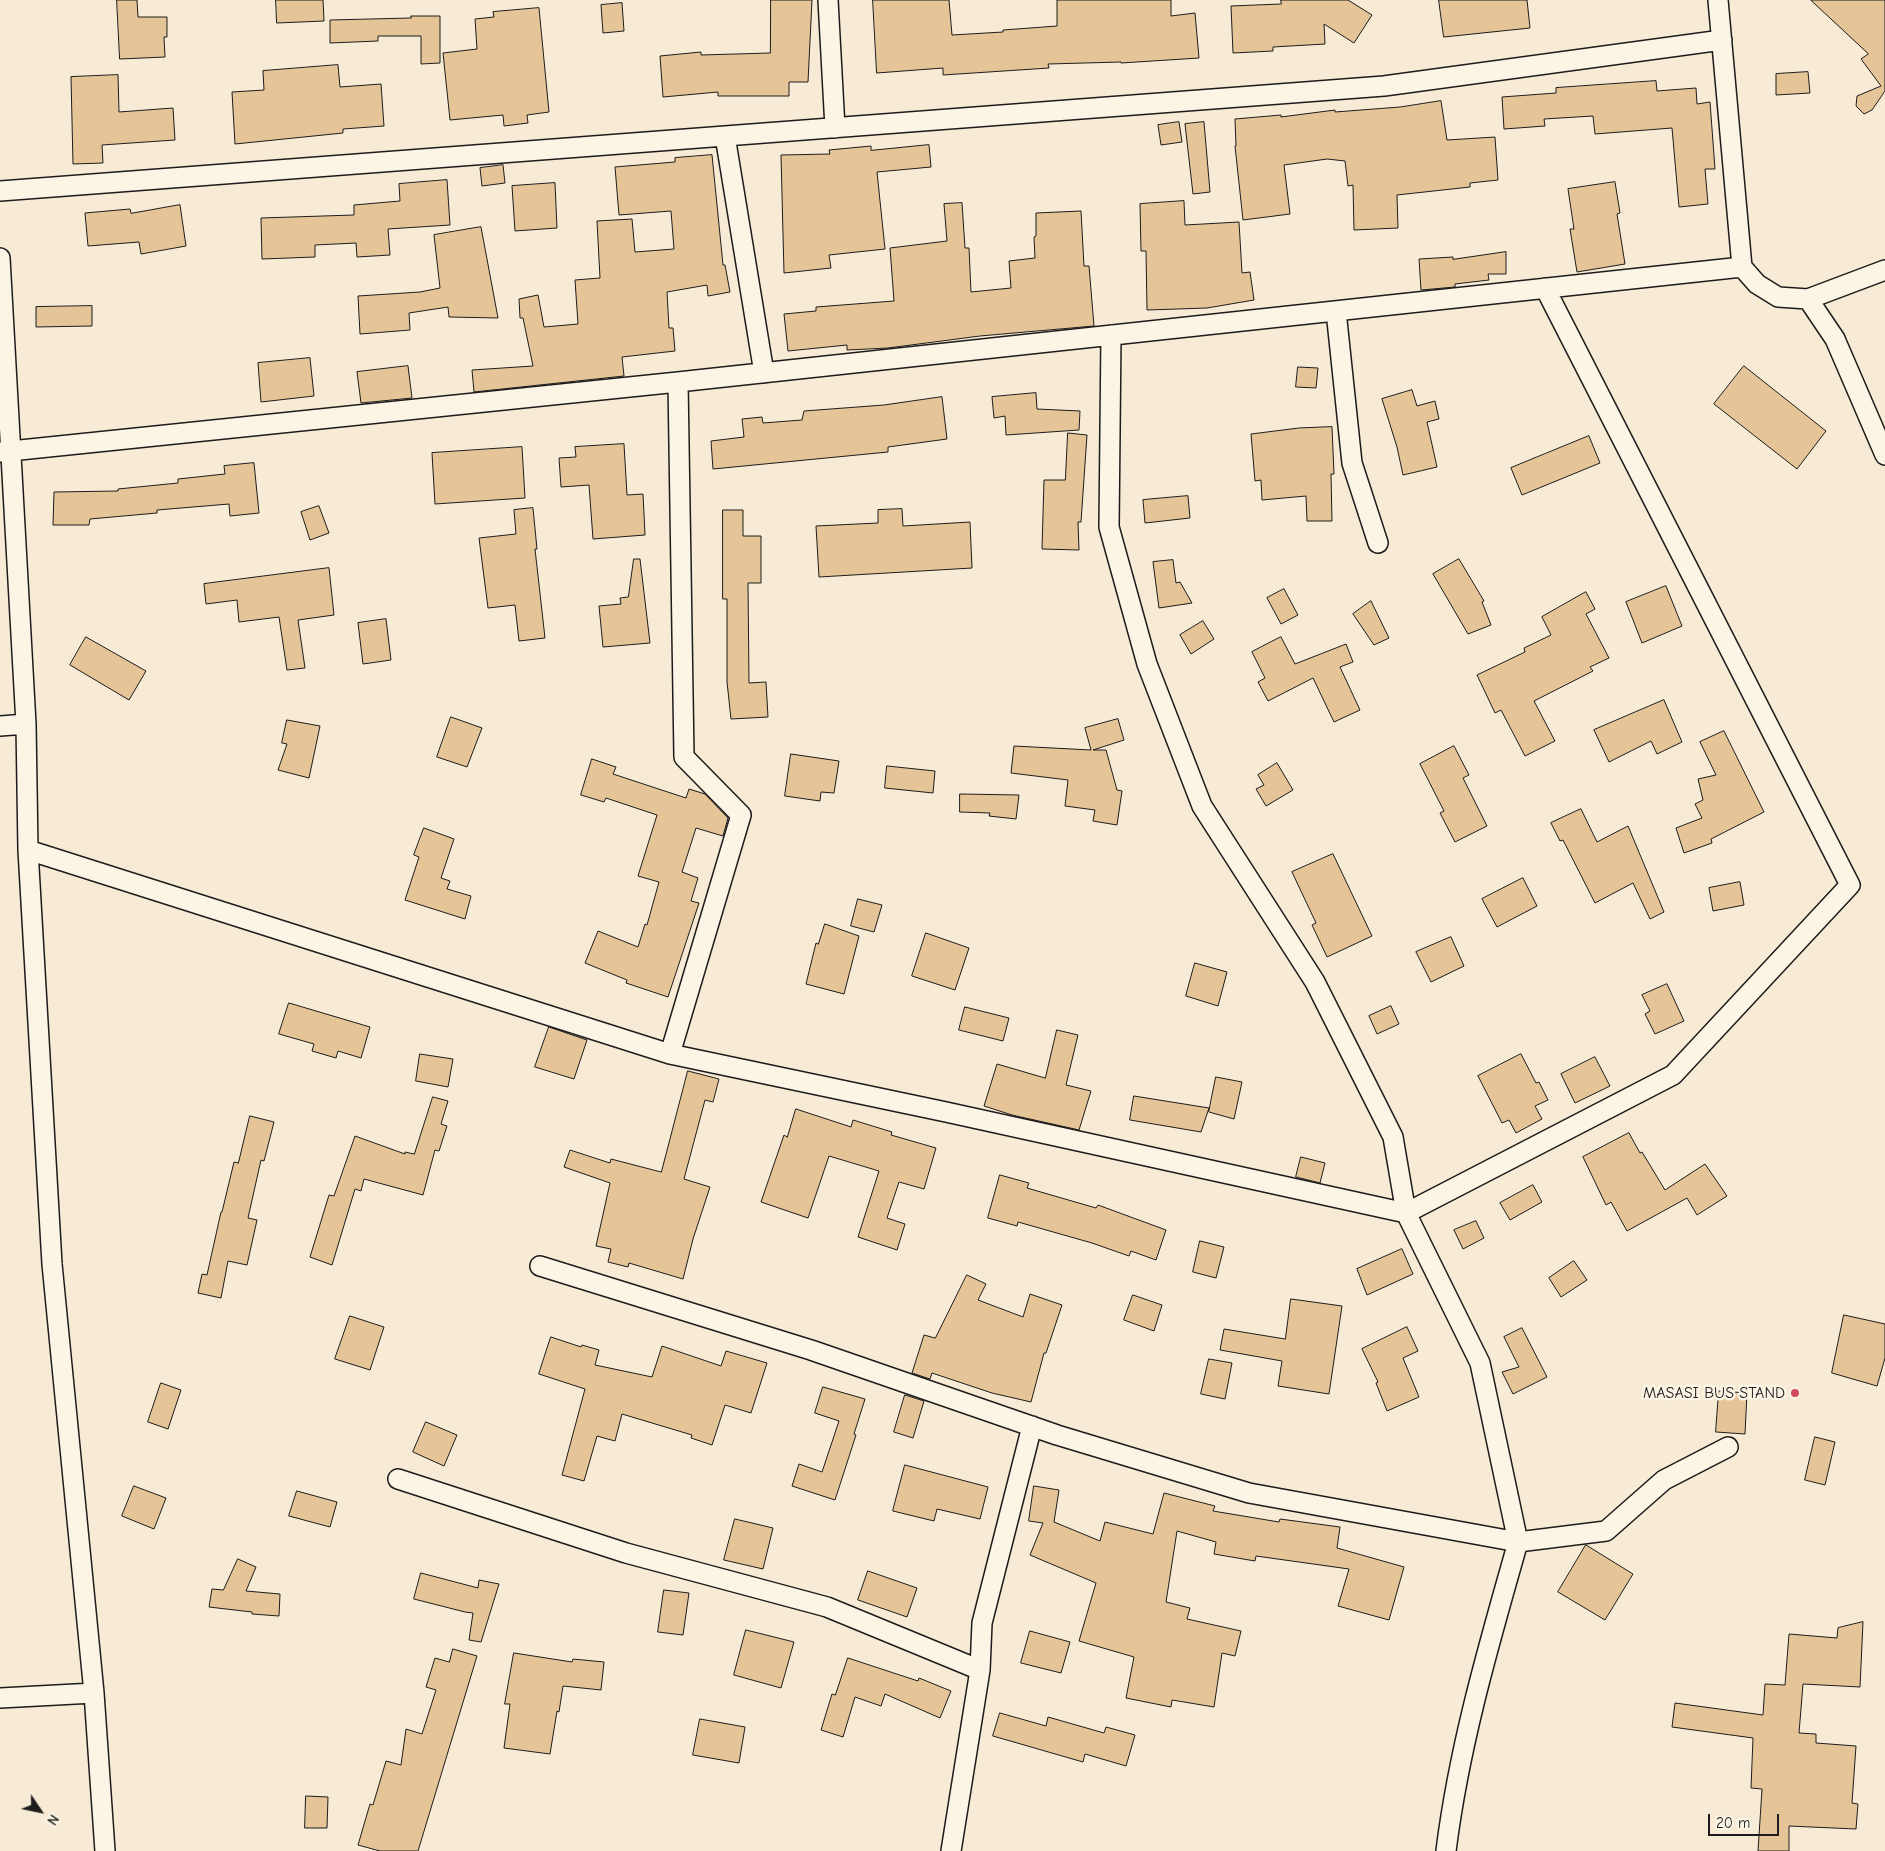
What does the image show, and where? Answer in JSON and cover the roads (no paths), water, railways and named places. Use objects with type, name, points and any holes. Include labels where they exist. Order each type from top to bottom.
[{"type":"street","points":[[828,0],[835,128]]},
{"type":"street","points":[[1718,0],[1742,266],[1757,284],[1778,297],[1808,299],[1885,270]]},
{"type":"street","points":[[0,191],[1384,86],[1722,40]]},
{"type":"street","points":[[725,136],[764,373]]},
{"type":"street","points":[[0,258],[5,451],[26,724],[28,850],[52,1264],[94,1693],[104,1851]]},
{"type":"street","points":[[5,451],[764,373],[1742,266]]},
{"type":"street","points":[[28,850],[670,1054],[946,1112],[1406,1213],[1673,1075],[1850,885],[1545,288]]},
{"type":"street","points":[[1808,299],[1835,339],[1885,455]]},
{"type":"street","points":[[1336,311],[1352,463],[1378,543]]},
{"type":"street","points":[[1111,336],[1110,527],[1147,664],[1202,806],[1315,982],[1393,1138],[1406,1213],[1480,1363],[1518,1542],[1481,1672],[1452,1803],[1446,1851]]},
{"type":"street","points":[[670,1054],[741,815],[684,756],[678,382]]},
{"type":"street","points":[[0,726],[26,724]]},
{"type":"street","points":[[540,1266],[810,1350],[1032,1426],[1249,1493],[1518,1542],[1606,1531],[1664,1480],[1728,1447]]},
{"type":"street","points":[[951,1851],[980,1670],[982,1623],[1032,1426]]},
{"type":"street","points":[[398,1479],[626,1553],[827,1607],[980,1670]]},
{"type":"street","points":[[0,1698],[94,1693]]},
{"type":"place","name":"MASASI BUS STAND","points":[[1795,1393]]}]
